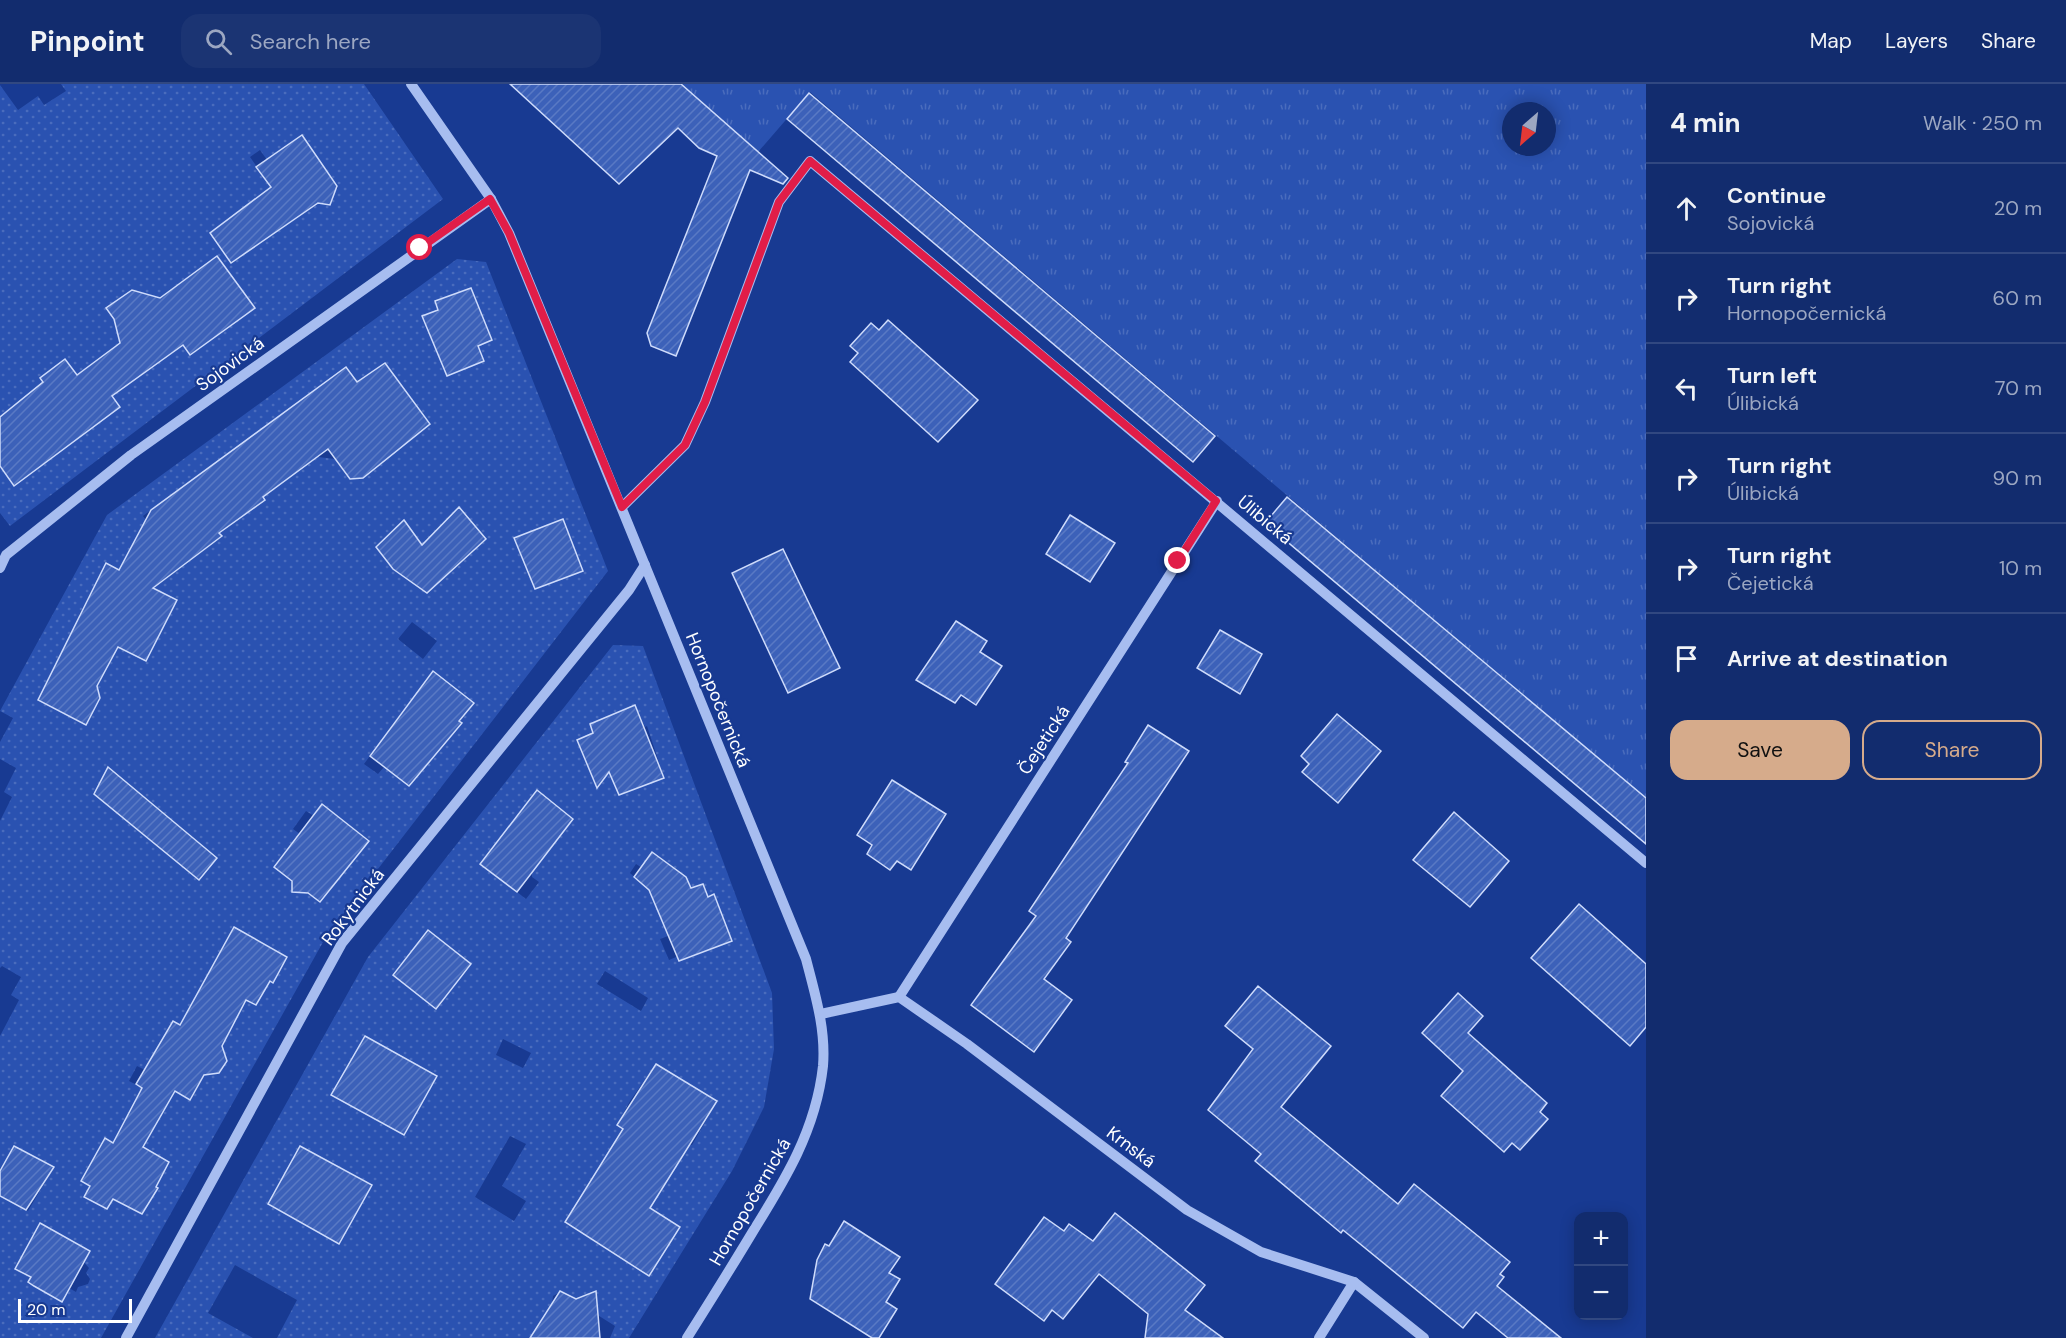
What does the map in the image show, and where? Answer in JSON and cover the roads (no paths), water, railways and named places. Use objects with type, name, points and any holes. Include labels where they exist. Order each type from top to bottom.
[{"type":"street","name":"Hornopočernická","points":[[411,84],[490,199],[509,233],[806,959],[821,1014],[823,1065],[816,1107],[807,1136],[789,1174],[687,1338]]},
{"type":"street","name":"Úlibická","points":[[622,507],[685,445],[705,402],[779,202],[810,161],[1646,863]]},
{"type":"street","name":"Sojovická","points":[[0,568],[6,555],[130,455],[490,199]]},
{"type":"street","name":"Čejetická","points":[[899,997],[1216,501]]},
{"type":"street","name":"Rokytnická","points":[[126,1338],[342,943],[629,590],[645,565]]},
{"type":"street","points":[[821,1014],[899,997]]},
{"type":"street","name":"Krnská","points":[[899,997],[966,1044],[1187,1210],[1261,1252],[1354,1282],[1424,1338]]},
{"type":"street","points":[[1319,1338],[1354,1282]]}]
